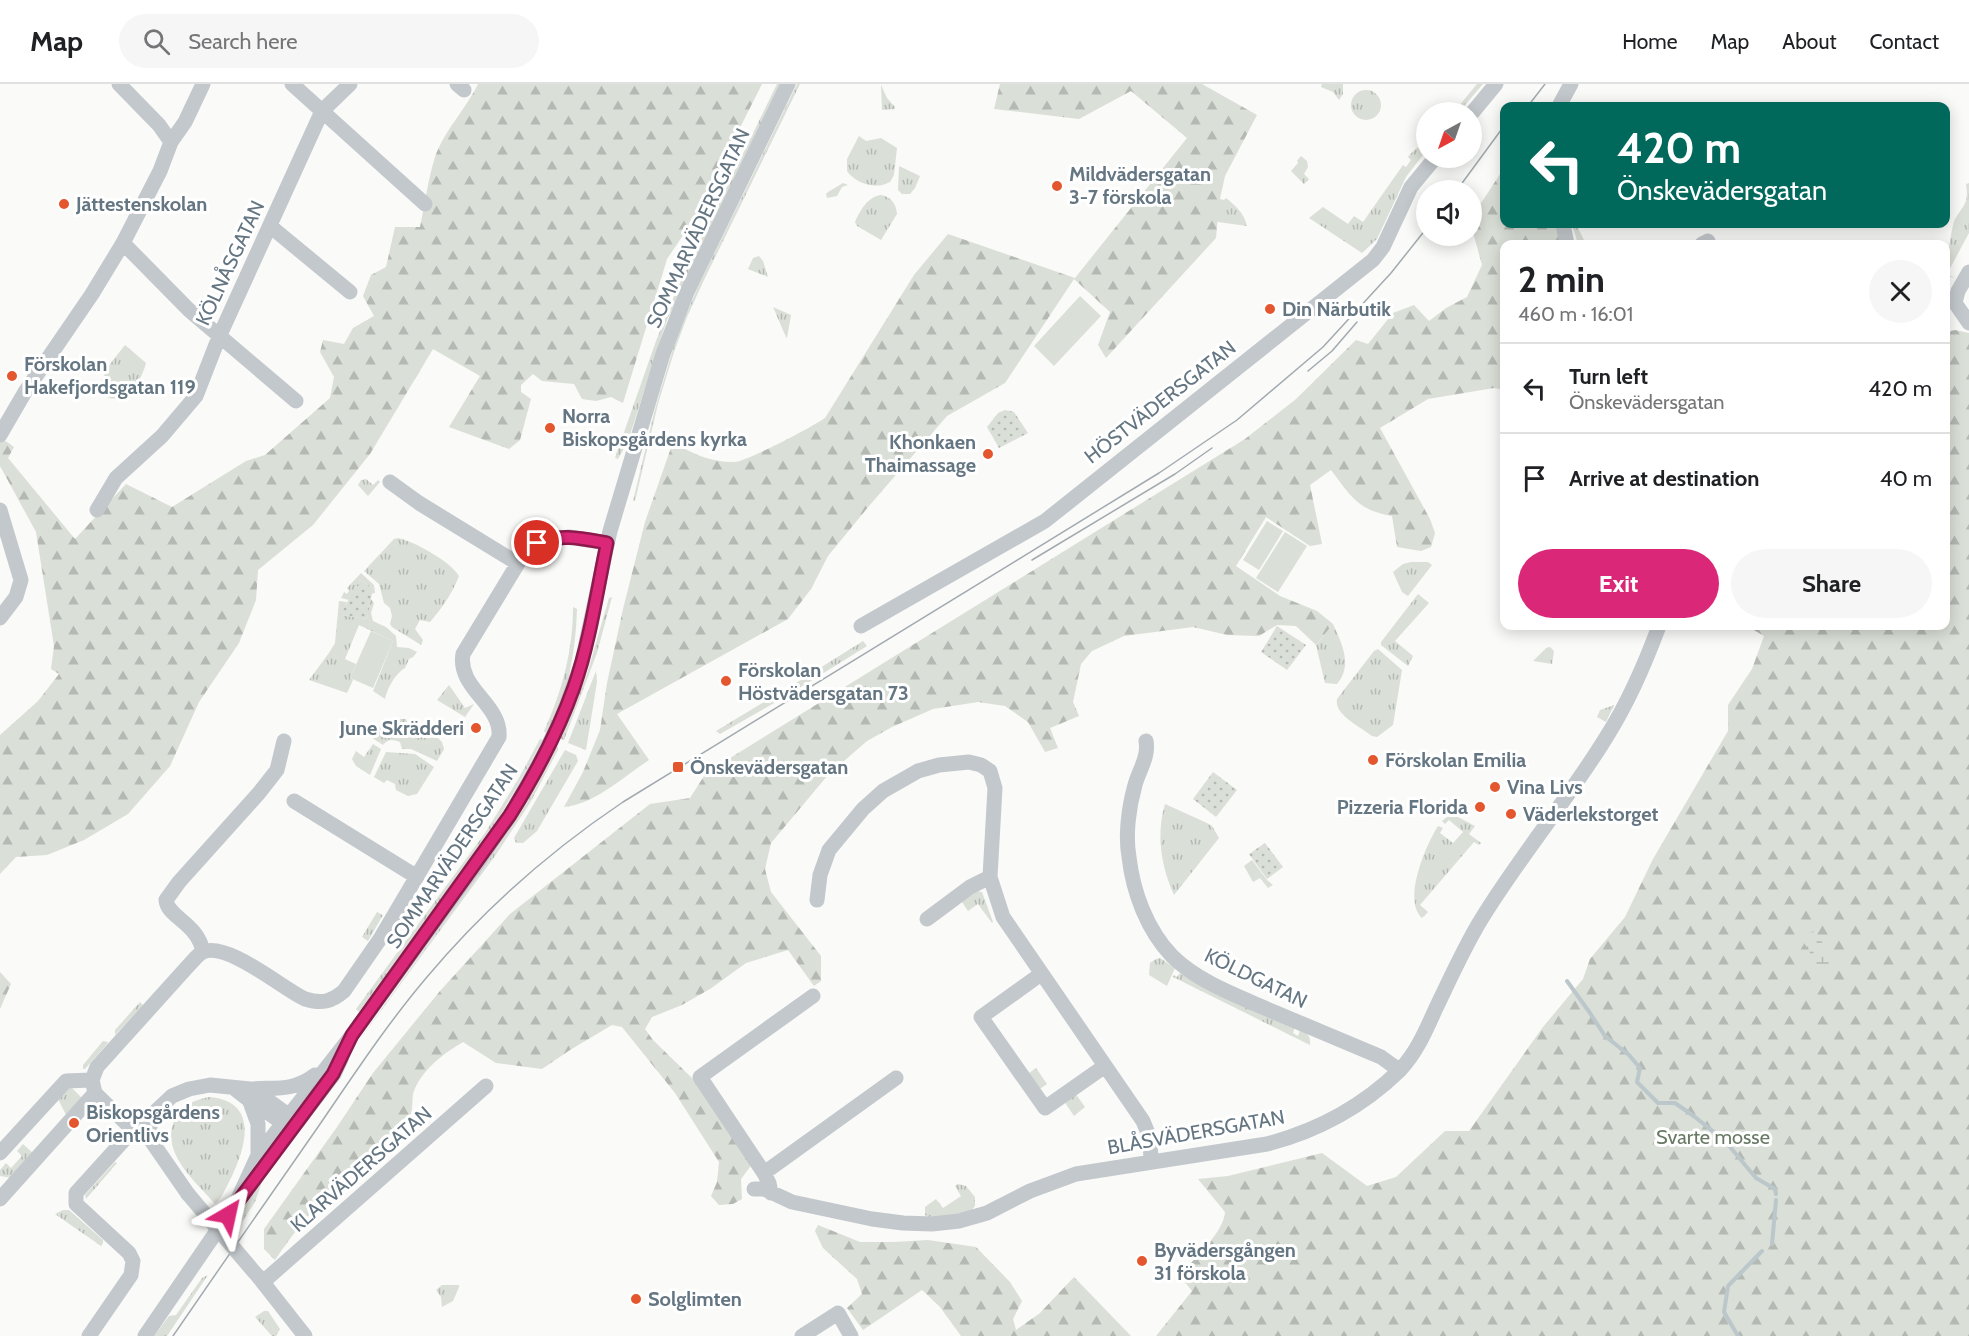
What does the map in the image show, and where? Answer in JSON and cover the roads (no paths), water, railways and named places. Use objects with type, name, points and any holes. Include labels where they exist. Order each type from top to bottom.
[{"type":"street","points":[[119,84],[159,125],[171,142]]},
{"type":"street","points":[[0,435],[25,392],[92,294],[123,243],[160,171],[171,142],[185,122],[203,84]]},
{"type":"street","points":[[292,84],[425,204]]},
{"type":"street","name":"KÖLNÅSGATAN","points":[[96,510],[116,478],[162,436],[196,396],[219,337],[322,111],[350,84]]},
{"type":"street","name":"SOMMARVÄDERSGATAN","points":[[145,1336],[327,1066],[479,861],[527,788],[574,687],[584,652],[607,543],[649,399],[675,321],[788,84]]},
{"type":"street","points":[[1481,102],[1496,84]]},
{"type":"street","points":[[1561,102],[1571,84]]},
{"type":"street","name":"HÖSTVÄDERSGATAN","points":[[861,626],[1045,521],[1373,260],[1383,247],[1412,187],[1427,168]]},
{"type":"street","points":[[270,226],[350,292]]},
{"type":"street","points":[[123,243],[219,337],[296,401]]},
{"type":"street","points":[[1969,272],[1958,291],[1955,303],[1969,322]]},
{"type":"street","points":[[390,482],[418,503],[517,563]]},
{"type":"street","points":[[0,510],[21,580],[16,597],[0,618]]},
{"type":"street","points":[[0,1199],[94,1086],[97,1067],[203,952],[215,950],[231,954],[294,994],[317,1002],[327,1002],[337,998],[344,991],[380,939],[499,737],[500,731],[495,719],[464,675],[461,665],[463,654],[526,550],[544,540],[569,537],[607,543]]},
{"type":"street","name":"BLÅSVÄDERSGATAN","points":[[754,1190],[764,1189],[792,1202],[872,1219],[925,1224],[959,1221],[980,1215],[1041,1186],[1076,1174],[1267,1144],[1293,1137],[1322,1125],[1359,1102],[1399,1070],[1417,1049],[1478,924],[1611,730],[1645,665],[1658,630]]},
{"type":"street","points":[[203,952],[198,935],[168,908],[166,900],[179,882],[277,770],[284,741]]},
{"type":"street","name":"KÖLDGATAN","points":[[1146,741],[1148,750],[1136,782],[1131,809],[1128,856],[1139,899],[1153,930],[1172,956],[1203,978],[1239,996],[1381,1057],[1399,1070]]},
{"type":"street","points":[[817,900],[820,875],[829,850],[863,809],[883,791],[918,771],[955,763],[969,762],[981,765],[990,771],[995,788],[990,877],[1003,917],[1147,1129],[1151,1161]]},
{"type":"street","points":[[294,801],[417,877]]},
{"type":"street","points":[[927,919],[970,887],[990,877]]},
{"type":"street","points":[[1041,974],[981,1017],[1045,1108],[1105,1066]]},
{"type":"street","points":[[771,1194],[764,1173],[700,1077],[813,996]]},
{"type":"street","name":"SOMMARVÄDERSGATAN","points":[[236,1203],[258,1155],[333,1074],[352,1035]]},
{"type":"street","points":[[305,1336],[259,1277],[188,1194],[152,1142],[149,1129],[155,1112],[172,1096],[189,1089],[210,1085],[244,1093],[292,1088],[304,1083],[327,1066]]},
{"type":"street","points":[[764,1173],[896,1078]]},
{"type":"street","points":[[0,1153],[66,1081],[94,1086],[133,1130]]},
{"type":"street","name":"KLARVÄDERSGATAN","points":[[259,1277],[486,1086]]},
{"type":"street","points":[[244,1093],[290,1123]]},
{"type":"street","points":[[244,1093],[258,1124],[258,1155]]},
{"type":"street","points":[[89,1336],[131,1275],[133,1261],[129,1253],[76,1204],[76,1193],[133,1130],[149,1129]]},
{"type":"street","points":[[802,1336],[838,1313],[851,1336]]},
{"type":"waterway","points":[[1567,981],[1605,1036],[1629,1055],[1640,1068],[1637,1082],[1658,1103],[1675,1103],[1725,1141],[1756,1178],[1775,1189],[1776,1194]]},
{"type":"waterway","points":[[1772,1244],[1776,1200]]},
{"type":"waterway","points":[[1738,1336],[1724,1312],[1728,1286],[1762,1251]]},
{"type":"tram line","points":[[1531,102],[1545,84]]},
{"type":"tram line","points":[[1464,180],[1500,131]]},
{"type":"tram line","points":[[173,1336],[398,1013],[471,928],[519,882],[570,840],[623,802],[1159,473],[1237,420],[1323,347],[1391,273],[1416,242]]},
{"type":"tram line","points":[[1308,371],[1332,351],[1357,322]]},
{"type":"tram line","points":[[1032,560],[1175,474],[1212,448]]},
{"type":"place","name":"Mildvädersgatan 3-7 förskola","points":[[1057,186]]},
{"type":"place","name":"Jättestenskolan","points":[[64,204]]},
{"type":"place","name":"Din Närbutik","points":[[1270,309]]},
{"type":"place","name":"Förskolan Hakefjordsgatan 119","points":[[12,376]]},
{"type":"place","name":"Norra Biskopsgårdens kyrka","points":[[550,428]]},
{"type":"place","name":"Khonkaen Thaimassage","points":[[988,454]]},
{"type":"place","name":"Förskolan Höstvädersgatan 73","points":[[726,681]]},
{"type":"place","name":"June Skrädderi","points":[[476,728]]},
{"type":"place","name":"Förskolan Emilia","points":[[1373,760]]},
{"type":"place","name":"Önskevädersgatan","points":[[678,767]]},
{"type":"place","name":"Vina Livs","points":[[1495,787]]},
{"type":"place","name":"Pizzeria Florida","points":[[1480,807]]},
{"type":"place","name":"Väderlekstorget","points":[[1511,814]]},
{"type":"place","name":"Biskopsgårdens Orientlivs","points":[[74,1123]]},
{"type":"place","name":"Byvädersgången 31 förskola","points":[[1142,1261]]},
{"type":"place","name":"Solglimten","points":[[636,1299]]},
{"type":"park label","name":"Svarte mosse","points":[[1713,1137]]}]
